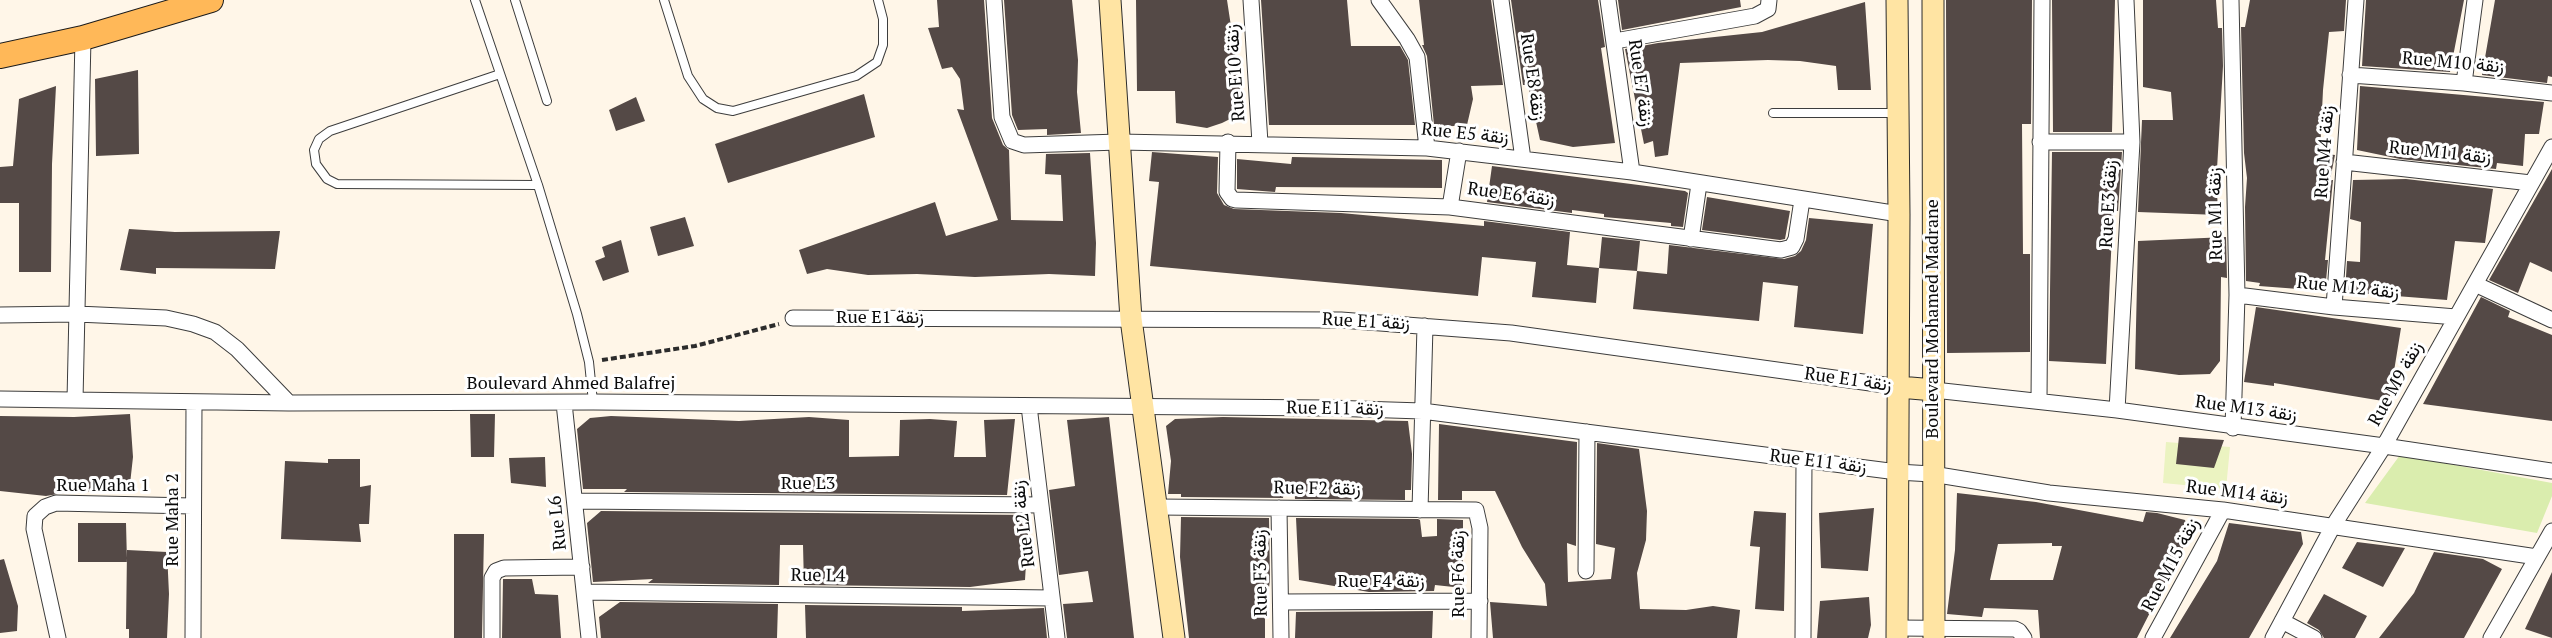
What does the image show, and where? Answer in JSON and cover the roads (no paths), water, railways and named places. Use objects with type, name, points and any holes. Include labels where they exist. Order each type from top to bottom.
[{"type":"main road","points":[[0,57],[83,38],[211,0]]},
{"type":"street","name":"Rue E5 زنقة","points":[[994,0],[1002,117],[1012,141],[1024,145],[1228,142],[1427,148],[1632,172],[1899,214]]},
{"type":"street","points":[[1110,0],[1131,319],[1174,638]]},
{"type":"street","name":"Rue E10 زنقة","points":[[1251,0],[1260,143]]},
{"type":"street","points":[[1379,0],[1417,57],[1427,148]]},
{"type":"street","name":"Rue E8 زنقة","points":[[1501,0],[1523,159]]},
{"type":"street","name":"Rue E7 زنقة","points":[[1608,0],[1632,172]]},
{"type":"street","points":[[1615,41],[1755,16],[1768,9],[1769,0]]},
{"type":"street","name":"Boulevard Mohamed Madrane","points":[[1897,0],[1899,214],[1897,633]]},
{"type":"street","name":"Boulevard Mohamed Madrane","points":[[1933,0],[1934,633]]},
{"type":"street","points":[[2039,401],[2042,0]]},
{"type":"street","name":"Rue E3 زنقة","points":[[2117,410],[2132,142],[2126,0]]},
{"type":"street","name":"Rue M1 زنقة","points":[[2231,0],[2237,295],[2233,428]]},
{"type":"street","name":"Rue M4 زنقة","points":[[2334,307],[2356,0]]},
{"type":"street","points":[[2464,83],[2475,0]]},
{"type":"street","points":[[75,400],[83,38]]},
{"type":"street","name":"Rue M10 زنقة","points":[[2350,75],[2464,83],[2552,93]]},
{"type":"street","name":"Rue E6 زنقة","points":[[1228,142],[1227,192],[1232,199],[1450,207],[1691,239],[1788,249],[1792,247],[1796,238],[1802,200]]},
{"type":"street","points":[[2040,142],[2132,142]]},
{"type":"street","name":"Rue M9 زنقة","points":[[2273,638],[2333,526],[2384,446],[2552,147]]},
{"type":"street","points":[[1450,207],[1459,152]]},
{"type":"street","name":"Rue M11 زنقة","points":[[2344,162],[2532,183]]},
{"type":"street","points":[[1691,239],[1699,184]]},
{"type":"street","points":[[2475,284],[2552,321]]},
{"type":"street","name":"Rue M12 زنقة","points":[[2237,295],[2334,307],[2456,317]]},
{"type":"street","points":[[0,315],[77,314],[166,318],[215,332],[237,349],[289,403]]},
{"type":"street","name":"Rue E1 زنقة","points":[[793,318],[1341,320],[1511,333],[1934,390]]},
{"type":"street","points":[[1420,510],[1425,326]]},
{"type":"street","name":"Rue M13 زنقة","points":[[1934,390],[2117,410],[2552,471]]},
{"type":"street","name":"Boulevard Ahmed Balafrej","points":[[0,399],[289,403],[593,402],[1142,407]]},
{"type":"street","name":"Rue Maha 2","points":[[193,638],[194,402]]},
{"type":"street","name":"Rue L6","points":[[564,403],[589,638]]},
{"type":"street","name":"Rue L2 زنقة","points":[[1029,406],[1057,638]]},
{"type":"street","name":"Rue E11 زنقة","points":[[1142,407],[1422,411],[1897,472],[1932,474]]},
{"type":"street","points":[[1586,571],[1587,432]]},
{"type":"street","points":[[1803,638],[1804,460]]},
{"type":"street","name":"Rue M14 زنقة","points":[[1932,474],[2049,493],[2223,510],[2537,557]]},
{"type":"street","name":"Rue L3","points":[[576,501],[1041,505]]},
{"type":"street","name":"Rue Maha 1","points":[[58,638],[34,529],[35,516],[45,507],[57,503],[192,506]]},
{"type":"street","name":"Rue F2 زنقة","points":[[1157,507],[1476,510]]},
{"type":"street","name":"Rue F3 زنقة","points":[[1279,508],[1281,638]]},
{"type":"street","name":"Rue F6 زنقة","points":[[1476,510],[1480,528],[1479,638]]},
{"type":"street","name":"Rue M15 زنقة","points":[[2154,638],[2223,510]]},
{"type":"street","points":[[2491,638],[2552,531]]},
{"type":"street","points":[[492,638],[492,578],[496,571],[504,568],[582,567]]},
{"type":"street","name":"Rue L4","points":[[584,592],[1052,598]]},
{"type":"street","name":"Rue F4 زنقة","points":[[1281,602],[1480,601]]},
{"type":"street","points":[[2282,621],[2314,638]]},
{"type":"street","points":[[1897,633],[2015,629],[2024,638]]},
{"type":"lane","points":[[475,0],[538,185],[589,362],[593,402]]},
{"type":"lane","points":[[515,0],[547,101]]},
{"type":"lane","points":[[664,0],[687,76],[703,99],[717,108],[733,111],[856,76],[877,62],[883,45],[883,19],[878,0]]},
{"type":"lane","points":[[500,74],[330,131],[319,139],[314,150],[316,164],[327,179],[337,184],[538,185]]},
{"type":"lane","points":[[1773,113],[1898,113]]}]
